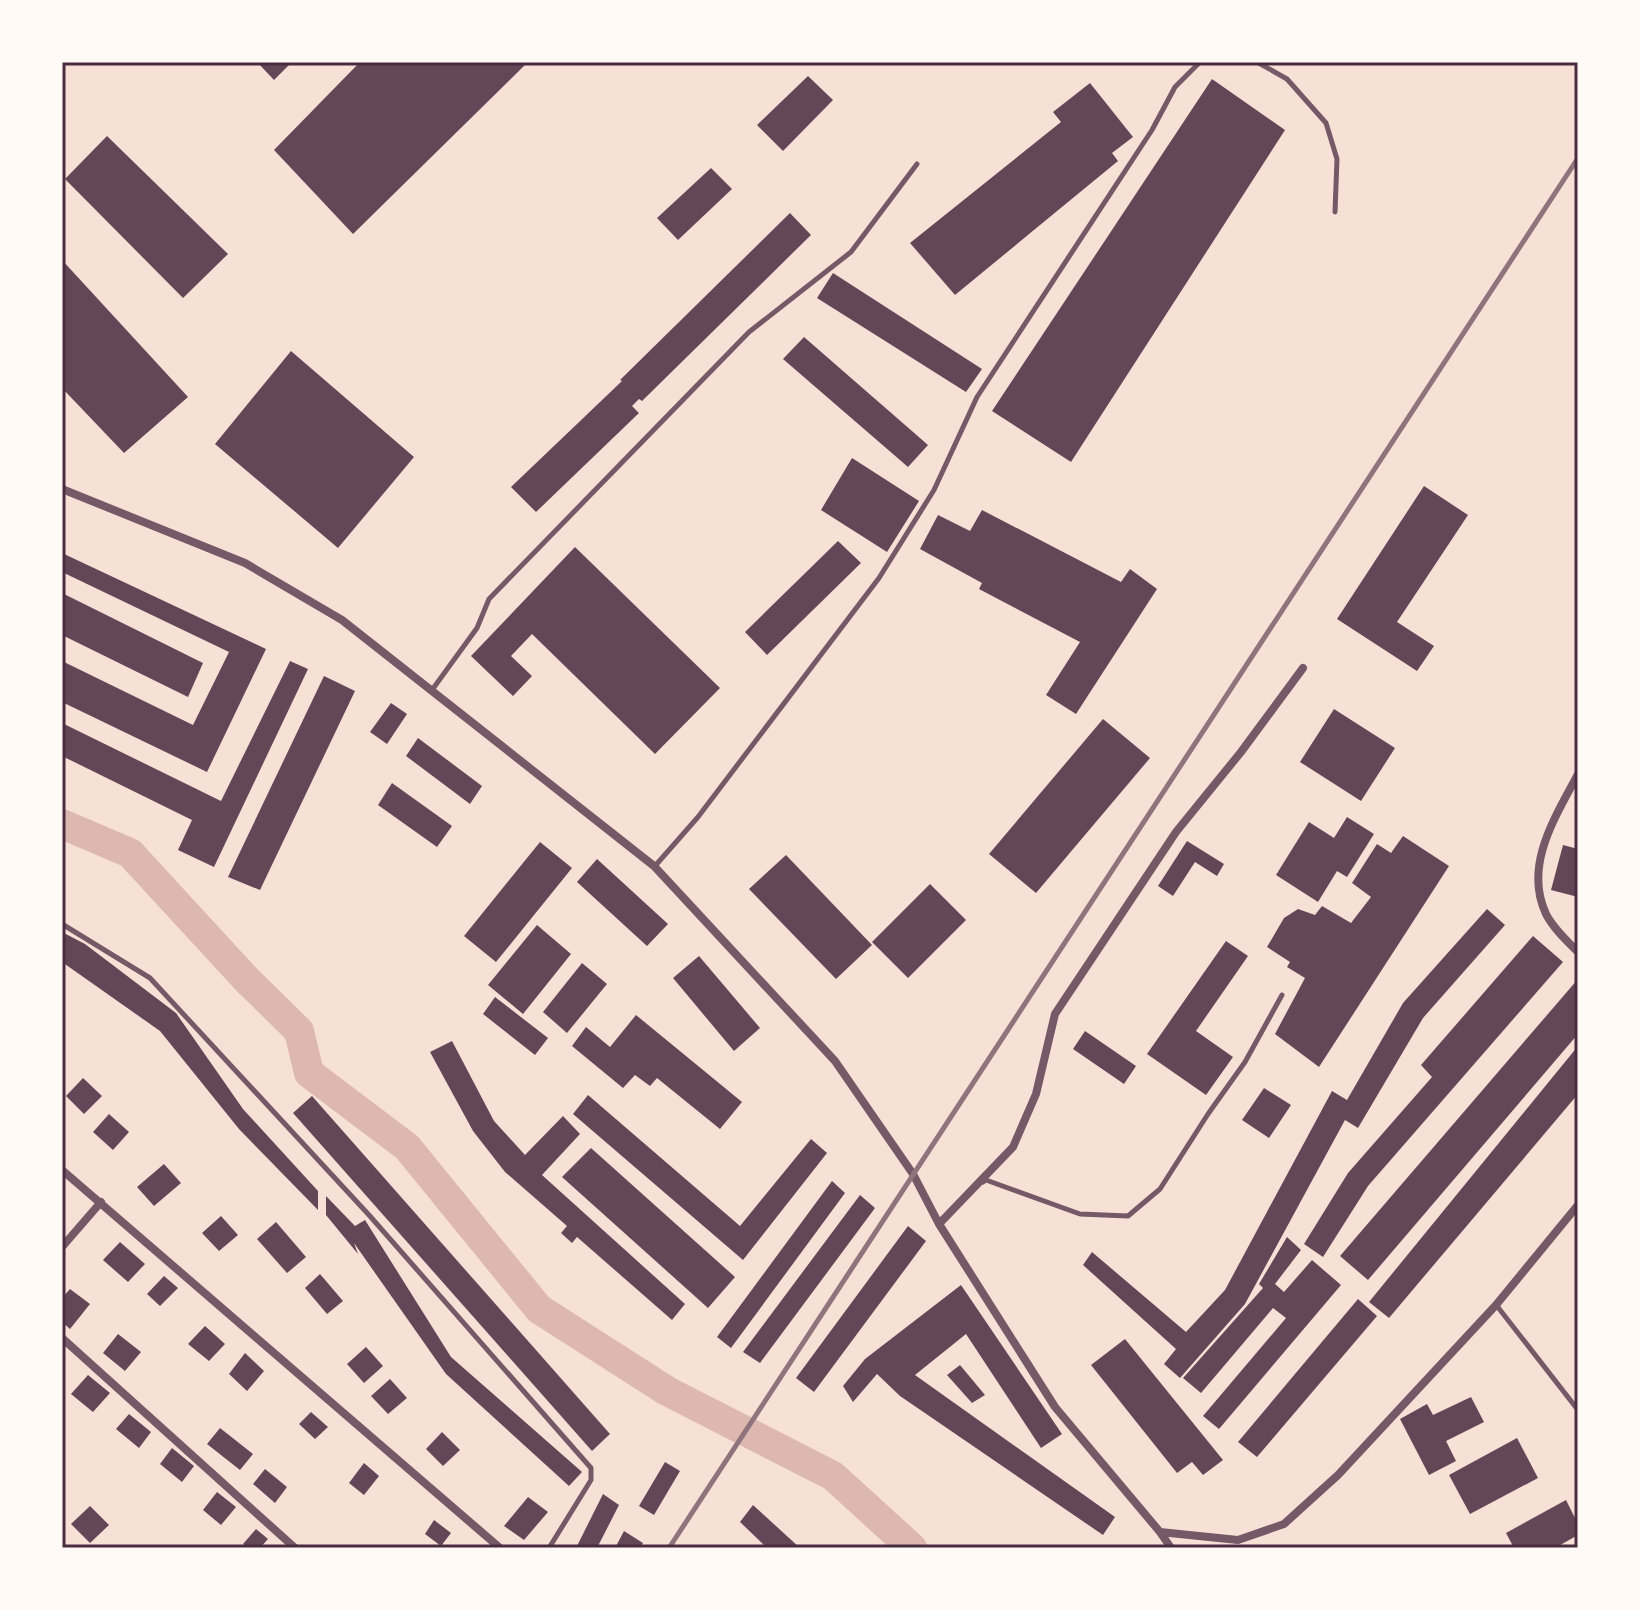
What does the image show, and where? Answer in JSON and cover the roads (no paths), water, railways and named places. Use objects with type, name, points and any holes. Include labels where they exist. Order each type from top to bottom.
[{"type":"street","points":[[62,489],[245,563],[342,620],[654,866],[835,1061],[913,1174],[939,1224],[1055,1407],[1171,1548]]},
{"type":"street","points":[[939,1224],[1013,1147],[1036,1094],[1055,1014],[1176,832],[1241,752],[1303,668]]},
{"type":"street","points":[[1578,774],[1543,843],[1538,894],[1547,916],[1578,952]]},
{"type":"street","points":[[62,1170],[500,1548]]},
{"type":"street","points":[[62,1247],[101,1202]]},
{"type":"street","points":[[1226,1548],[1238,1540],[1284,1524],[1338,1475],[1496,1305],[1578,1205]]},
{"type":"street","points":[[62,1338],[295,1548]]},
{"type":"street","points":[[1160,1532],[1238,1540]]},
{"type":"lane","points":[[654,866],[698,817],[879,578],[934,490],[977,397],[1152,130],[1175,87],[1200,62]]},
{"type":"lane","points":[[1257,62],[1287,79],[1326,123],[1337,159],[1335,212]]},
{"type":"lane","points":[[431,690],[477,628],[489,599],[749,332],[851,252],[917,164]]},
{"type":"lane","points":[[62,924],[150,978],[369,1215],[591,1468],[591,1480],[549,1548]]},
{"type":"lane","points":[[939,1224],[986,1180],[1080,1214],[1128,1216],[1160,1189],[1245,1062],[1282,995]]},
{"type":"lane","points":[[1496,1305],[1578,1410]]},
{"type":"waterway","points":[[62,824],[130,853],[247,980],[299,1031],[309,1073],[407,1147],[539,1309],[667,1391],[833,1476],[912,1548]]},
{"type":"railway","points":[[669,1548],[1578,158]]}]
